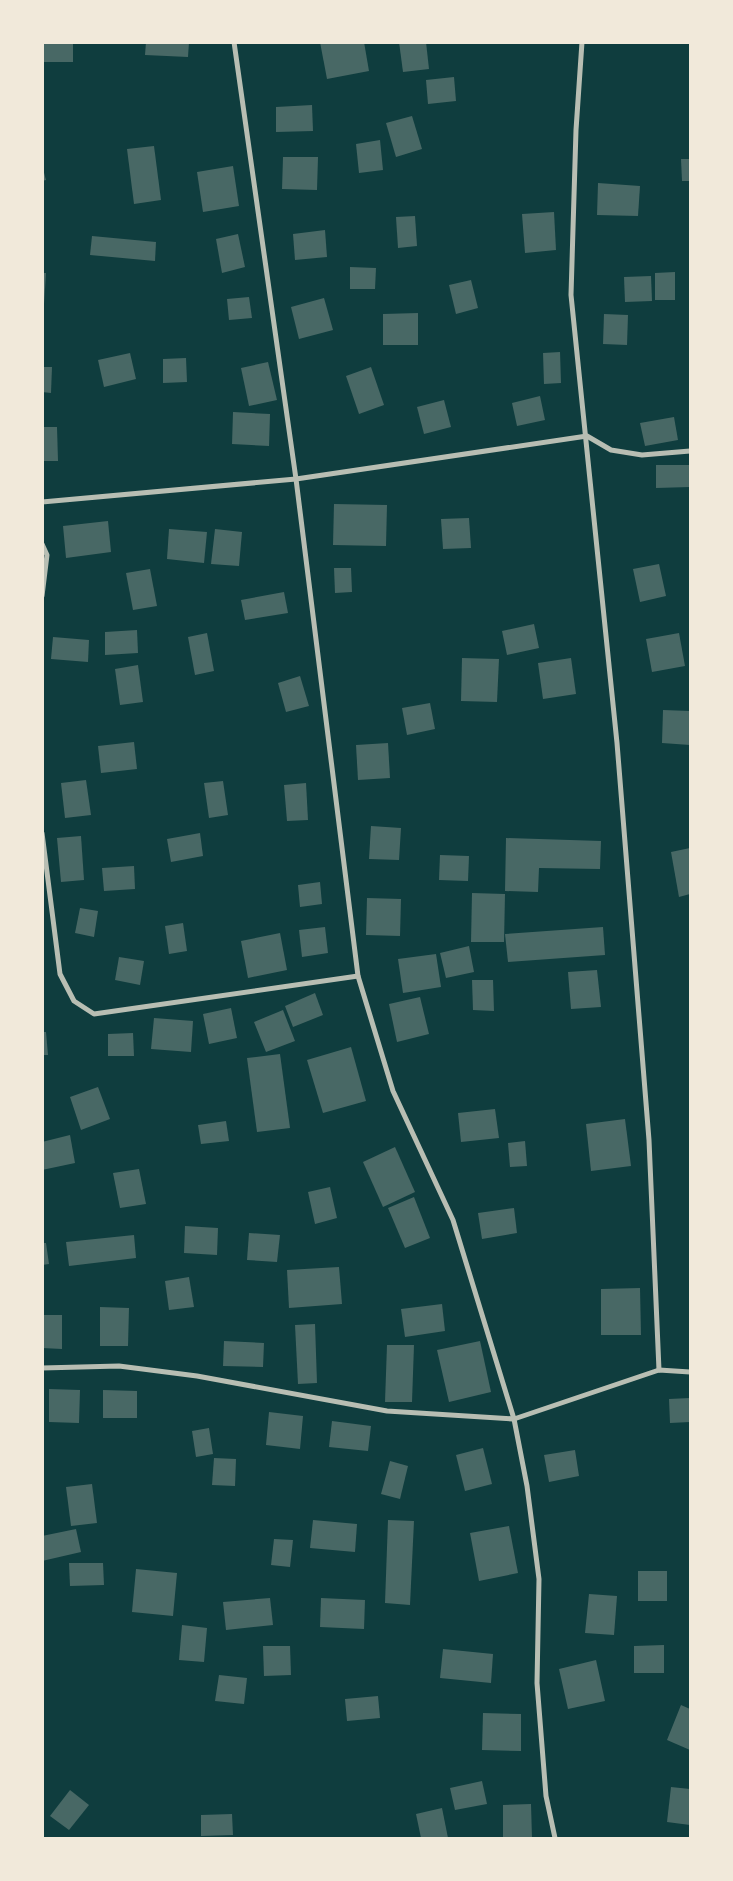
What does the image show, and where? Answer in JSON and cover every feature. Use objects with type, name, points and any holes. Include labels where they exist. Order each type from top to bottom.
[{"type":"street","points":[[234,42],[296,478],[358,976],[393,1091],[453,1220],[514,1419],[527,1486],[539,1579],[537,1683],[546,1796],[555,1838]]},
{"type":"street","points":[[582,42],[576,130],[571,294],[617,743],[647,1120],[659,1370]]},
{"type":"street","points":[[42,502],[296,478],[587,436],[612,450],[642,455],[690,451]]},
{"type":"street","points":[[42,544],[47,555],[42,596]]},
{"type":"street","points":[[42,833],[60,974],[74,1001],[94,1014],[358,976]]},
{"type":"street","points":[[42,1368],[120,1366],[197,1376],[386,1411],[514,1419],[659,1370],[690,1372]]},
{"type":"building","points":[[42,42],[73,42],[73,62],[42,62]]},
{"type":"building","points":[[146,42],[189,42],[188,57],[145,55]]},
{"type":"building","points":[[320,42],[364,42],[369,71],[327,79]]},
{"type":"building","points":[[399,42],[426,42],[429,69],[403,72]]},
{"type":"building","points":[[454,77],[456,101],[428,104],[426,80]]},
{"type":"building","points":[[312,105],[313,131],[276,132],[276,107]]},
{"type":"building","points":[[412,116],[422,149],[396,157],[386,123]]},
{"type":"building","points":[[380,140],[383,170],[359,173],[356,144]]},
{"type":"building","points":[[154,146],[161,200],[134,204],[127,149]]},
{"type":"building","points":[[283,157],[318,157],[317,190],[282,189]]},
{"type":"building","points":[[681,159],[690,159],[690,181],[682,181]]},
{"type":"building","points":[[42,165],[46,180],[42,181]]},
{"type":"building","points":[[233,166],[239,206],[203,212],[197,172]]},
{"type":"building","points":[[598,183],[640,186],[638,216],[597,215]]},
{"type":"building","points":[[554,212],[556,250],[525,253],[522,214]]},
{"type":"building","points":[[415,216],[417,246],[398,248],[396,217]]},
{"type":"building","points":[[325,230],[327,257],[295,260],[293,234]]},
{"type":"building","points":[[238,234],[245,267],[222,273],[216,239]]},
{"type":"building","points":[[92,236],[156,242],[155,261],[90,255]]},
{"type":"building","points":[[350,267],[376,268],[375,289],[350,289]]},
{"type":"building","points":[[675,272],[675,300],[655,300],[655,273]]},
{"type":"building","points":[[42,273],[46,273],[44,304],[42,304]]},
{"type":"building","points":[[651,276],[652,301],[625,302],[624,277]]},
{"type":"building","points":[[471,280],[478,308],[456,314],[449,285]]},
{"type":"building","points":[[249,297],[252,318],[229,320],[227,299]]},
{"type":"building","points":[[324,298],[333,330],[299,339],[291,307]]},
{"type":"building","points":[[418,313],[418,345],[383,345],[383,314]]},
{"type":"building","points":[[604,314],[628,315],[627,345],[603,344]]},
{"type":"building","points":[[560,352],[561,383],[544,384],[543,353]]},
{"type":"building","points":[[130,353],[136,379],[104,387],[98,360]]},
{"type":"building","points":[[186,358],[187,382],[163,383],[163,359]]},
{"type":"building","points":[[268,362],[277,400],[249,406],[241,368]]},
{"type":"building","points":[[42,367],[52,367],[51,393],[42,392]]},
{"type":"building","points":[[371,367],[384,405],[359,414],[346,376]]},
{"type":"building","points":[[540,396],[545,420],[517,426],[512,403]]},
{"type":"building","points":[[444,400],[451,427],[424,434],[417,407]]},
{"type":"building","points":[[233,412],[270,414],[269,446],[232,444]]},
{"type":"building","points":[[674,417],[678,440],[645,446],[640,423]]},
{"type":"building","points":[[42,427],[57,427],[58,461],[42,461]]},
{"type":"building","points":[[656,465],[690,465],[690,487],[656,488]]},
{"type":"building","points":[[334,504],[387,505],[386,546],[333,545]]},
{"type":"building","points":[[469,518],[471,548],[443,549],[441,519]]},
{"type":"building","points":[[108,521],[111,552],[66,558],[63,526]]},
{"type":"building","points":[[169,529],[207,532],[204,563],[167,559]]},
{"type":"building","points":[[215,529],[242,532],[239,566],[211,564]]},
{"type":"building","points":[[659,564],[666,596],[640,602],[633,569]]},
{"type":"building","points":[[334,568],[351,568],[352,592],[335,593]]},
{"type":"building","points":[[150,569],[157,606],[133,610],[126,573]]},
{"type":"building","points":[[284,592],[288,613],[245,620],[241,600]]},
{"type":"building","points":[[534,624],[539,648],[507,655],[502,631]]},
{"type":"building","points":[[137,630],[138,653],[105,655],[105,632]]},
{"type":"building","points":[[207,633],[214,671],[195,675],[188,637]]},
{"type":"building","points":[[679,633],[685,666],[652,672],[646,639]]},
{"type":"building","points":[[53,637],[89,640],[88,662],[51,659]]},
{"type":"building","points":[[462,658],[499,659],[497,702],[461,701]]},
{"type":"building","points":[[571,658],[576,694],[543,699],[538,663]]},
{"type":"building","points":[[138,665],[143,702],[120,705],[115,669]]},
{"type":"building","points":[[300,676],[309,706],[286,712],[278,683]]},
{"type":"building","points":[[430,703],[435,729],[407,735],[402,708]]},
{"type":"building","points":[[663,710],[690,711],[690,745],[662,743]]},
{"type":"building","points":[[134,742],[137,769],[101,773],[98,746]]},
{"type":"building","points":[[388,743],[390,778],[358,780],[356,745]]},
{"type":"building","points":[[86,780],[91,815],[65,818],[61,783]]},
{"type":"building","points":[[223,781],[228,815],[209,818],[204,783]]},
{"type":"building","points":[[306,783],[308,820],[287,821],[284,785]]},
{"type":"building","points":[[371,826],[401,828],[399,860],[369,859]]},
{"type":"building","points":[[200,833],[203,856],[171,862],[167,839]]},
{"type":"building","points":[[81,836],[84,880],[61,882],[57,838]]},
{"type":"building","points":[[506,838],[601,841],[600,869],[539,868],[538,892],[505,891]]},
{"type":"building","points":[[690,848],[690,894],[679,897],[671,852]]},
{"type":"building","points":[[440,855],[469,856],[468,881],[439,880]]},
{"type":"building","points":[[134,866],[135,889],[104,891],[102,868]]},
{"type":"building","points":[[320,882],[322,904],[300,907],[298,885]]},
{"type":"building","points":[[472,893],[505,894],[504,942],[471,942]]},
{"type":"building","points":[[367,898],[401,899],[400,936],[366,935]]},
{"type":"building","points":[[80,908],[98,911],[94,937],[75,933]]},
{"type":"building","points":[[183,923],[187,951],[169,954],[165,926]]},
{"type":"building","points":[[325,927],[328,953],[302,957],[299,930]]},
{"type":"building","points":[[603,927],[605,955],[508,962],[505,934]]},
{"type":"building","points":[[280,933],[287,970],[248,978],[241,941]]},
{"type":"building","points":[[469,946],[474,972],[446,978],[440,953]]},
{"type":"building","points":[[436,954],[441,987],[403,993],[398,959]]},
{"type":"building","points":[[119,957],[144,961],[140,985],[115,980]]},
{"type":"building","points":[[597,970],[601,1007],[571,1009],[568,972]]},
{"type":"building","points":[[472,980],[493,980],[494,1011],[473,1010]]},
{"type":"building","points":[[315,993],[323,1015],[293,1027],[285,1006]]},
{"type":"building","points":[[420,997],[429,1034],[397,1042],[389,1004]]},
{"type":"building","points":[[231,1008],[237,1038],[209,1044],[203,1014]]},
{"type":"building","points":[[283,1010],[295,1041],[266,1052],[254,1022]]},
{"type":"building","points":[[154,1018],[193,1021],[191,1052],[151,1049]]},
{"type":"building","points":[[42,1032],[46,1032],[48,1055],[42,1055]]},
{"type":"building","points":[[133,1033],[134,1056],[108,1056],[108,1034]]},
{"type":"building","points":[[351,1047],[366,1101],[323,1113],[307,1060]]},
{"type":"building","points":[[280,1054],[290,1128],[257,1132],[247,1058]]},
{"type":"building","points":[[98,1087],[110,1119],[81,1130],[70,1097]]},
{"type":"building","points":[[495,1109],[499,1138],[461,1142],[458,1113]]},
{"type":"building","points":[[625,1119],[631,1166],[591,1171],[586,1124]]},
{"type":"building","points":[[226,1121],[229,1141],[201,1144],[198,1125]]},
{"type":"building","points":[[70,1135],[75,1163],[42,1170],[42,1142]]},
{"type":"building","points":[[525,1141],[527,1166],[510,1167],[508,1143]]},
{"type":"building","points":[[395,1147],[415,1192],[383,1207],[363,1162]]},
{"type":"building","points":[[139,1169],[146,1204],[120,1208],[113,1173]]},
{"type":"building","points":[[330,1187],[337,1218],[315,1224],[308,1192]]},
{"type":"building","points":[[414,1197],[430,1238],[405,1248],[388,1208]]},
{"type":"building","points":[[514,1208],[517,1233],[482,1239],[478,1213]]},
{"type":"building","points":[[185,1226],[218,1228],[217,1255],[184,1253]]},
{"type":"building","points":[[249,1233],[280,1235],[277,1262],[247,1260]]},
{"type":"building","points":[[134,1235],[136,1258],[69,1266],[66,1242]]},
{"type":"building","points":[[42,1243],[46,1243],[49,1264],[42,1265]]},
{"type":"building","points":[[339,1267],[342,1304],[289,1308],[287,1270]]},
{"type":"building","points":[[189,1277],[194,1307],[169,1310],[165,1281]]},
{"type":"building","points":[[640,1288],[641,1335],[601,1335],[601,1289]]},
{"type":"building","points":[[442,1304],[445,1331],[405,1337],[401,1309]]},
{"type":"building","points":[[100,1307],[129,1308],[128,1346],[100,1346]]},
{"type":"building","points":[[42,1315],[62,1315],[62,1349],[42,1348]]},
{"type":"building","points":[[315,1324],[317,1383],[298,1384],[295,1325]]},
{"type":"building","points":[[224,1341],[264,1343],[263,1367],[223,1366]]},
{"type":"building","points":[[480,1341],[491,1392],[449,1402],[437,1350]]},
{"type":"building","points":[[387,1345],[414,1345],[412,1402],[385,1402]]},
{"type":"building","points":[[49,1389],[80,1390],[79,1423],[49,1422]]},
{"type":"building","points":[[103,1390],[137,1391],[137,1418],[103,1418]]},
{"type":"building","points":[[690,1398],[690,1422],[670,1423],[669,1399]]},
{"type":"building","points":[[269,1412],[303,1416],[300,1449],[266,1445]]},
{"type":"building","points":[[332,1421],[371,1426],[368,1451],[329,1447]]},
{"type":"building","points":[[209,1428],[213,1454],[196,1457],[192,1431]]},
{"type":"building","points":[[483,1448],[492,1484],[465,1491],[456,1455]]},
{"type":"building","points":[[575,1450],[579,1476],[549,1482],[544,1455]]},
{"type":"building","points":[[214,1458],[236,1459],[235,1486],[212,1485]]},
{"type":"building","points":[[390,1461],[408,1466],[400,1499],[381,1494]]},
{"type":"building","points":[[92,1484],[97,1523],[71,1526],[66,1487]]},
{"type":"building","points":[[313,1520],[357,1524],[355,1552],[310,1548]]},
{"type":"building","points":[[388,1520],[414,1521],[410,1605],[385,1603]]},
{"type":"building","points":[[509,1526],[518,1573],[479,1581],[470,1533]]},
{"type":"building","points":[[76,1529],[81,1552],[42,1561],[42,1536]]},
{"type":"building","points":[[274,1539],[293,1540],[290,1567],[271,1565]]},
{"type":"building","points":[[69,1563],[103,1563],[104,1585],[70,1586]]},
{"type":"building","points":[[136,1569],[177,1573],[173,1616],[132,1612]]},
{"type":"building","points":[[638,1571],[667,1571],[667,1601],[638,1601]]},
{"type":"building","points":[[589,1594],[617,1596],[614,1635],[585,1633]]},
{"type":"building","points":[[270,1598],[273,1625],[226,1630],[223,1602]]},
{"type":"building","points":[[321,1598],[365,1600],[364,1629],[320,1627]]},
{"type":"building","points":[[182,1625],[207,1628],[204,1662],[179,1660]]},
{"type":"building","points":[[664,1645],[664,1673],[634,1673],[634,1646]]},
{"type":"building","points":[[263,1646],[290,1646],[291,1675],[264,1676]]},
{"type":"building","points":[[443,1649],[493,1654],[491,1683],[440,1678]]},
{"type":"building","points":[[596,1660],[605,1701],[568,1709],[559,1669]]},
{"type":"building","points":[[219,1675],[247,1678],[244,1704],[215,1701]]},
{"type":"building","points":[[378,1696],[380,1718],[347,1721],[345,1699]]},
{"type":"building","points":[[681,1705],[690,1709],[690,1750],[667,1740]]},
{"type":"building","points":[[483,1713],[521,1714],[521,1751],[482,1750]]},
{"type":"building","points":[[482,1781],[487,1804],[455,1810],[450,1788]]},
{"type":"building","points":[[671,1787],[690,1789],[690,1825],[667,1822]]},
{"type":"building","points":[[70,1790],[89,1805],[69,1830],[50,1816]]},
{"type":"building","points":[[531,1804],[532,1838],[503,1838],[503,1805]]},
{"type":"building","points":[[442,1808],[448,1838],[421,1838],[416,1814]]},
{"type":"building","points":[[232,1814],[233,1835],[201,1836],[201,1815]]}]
